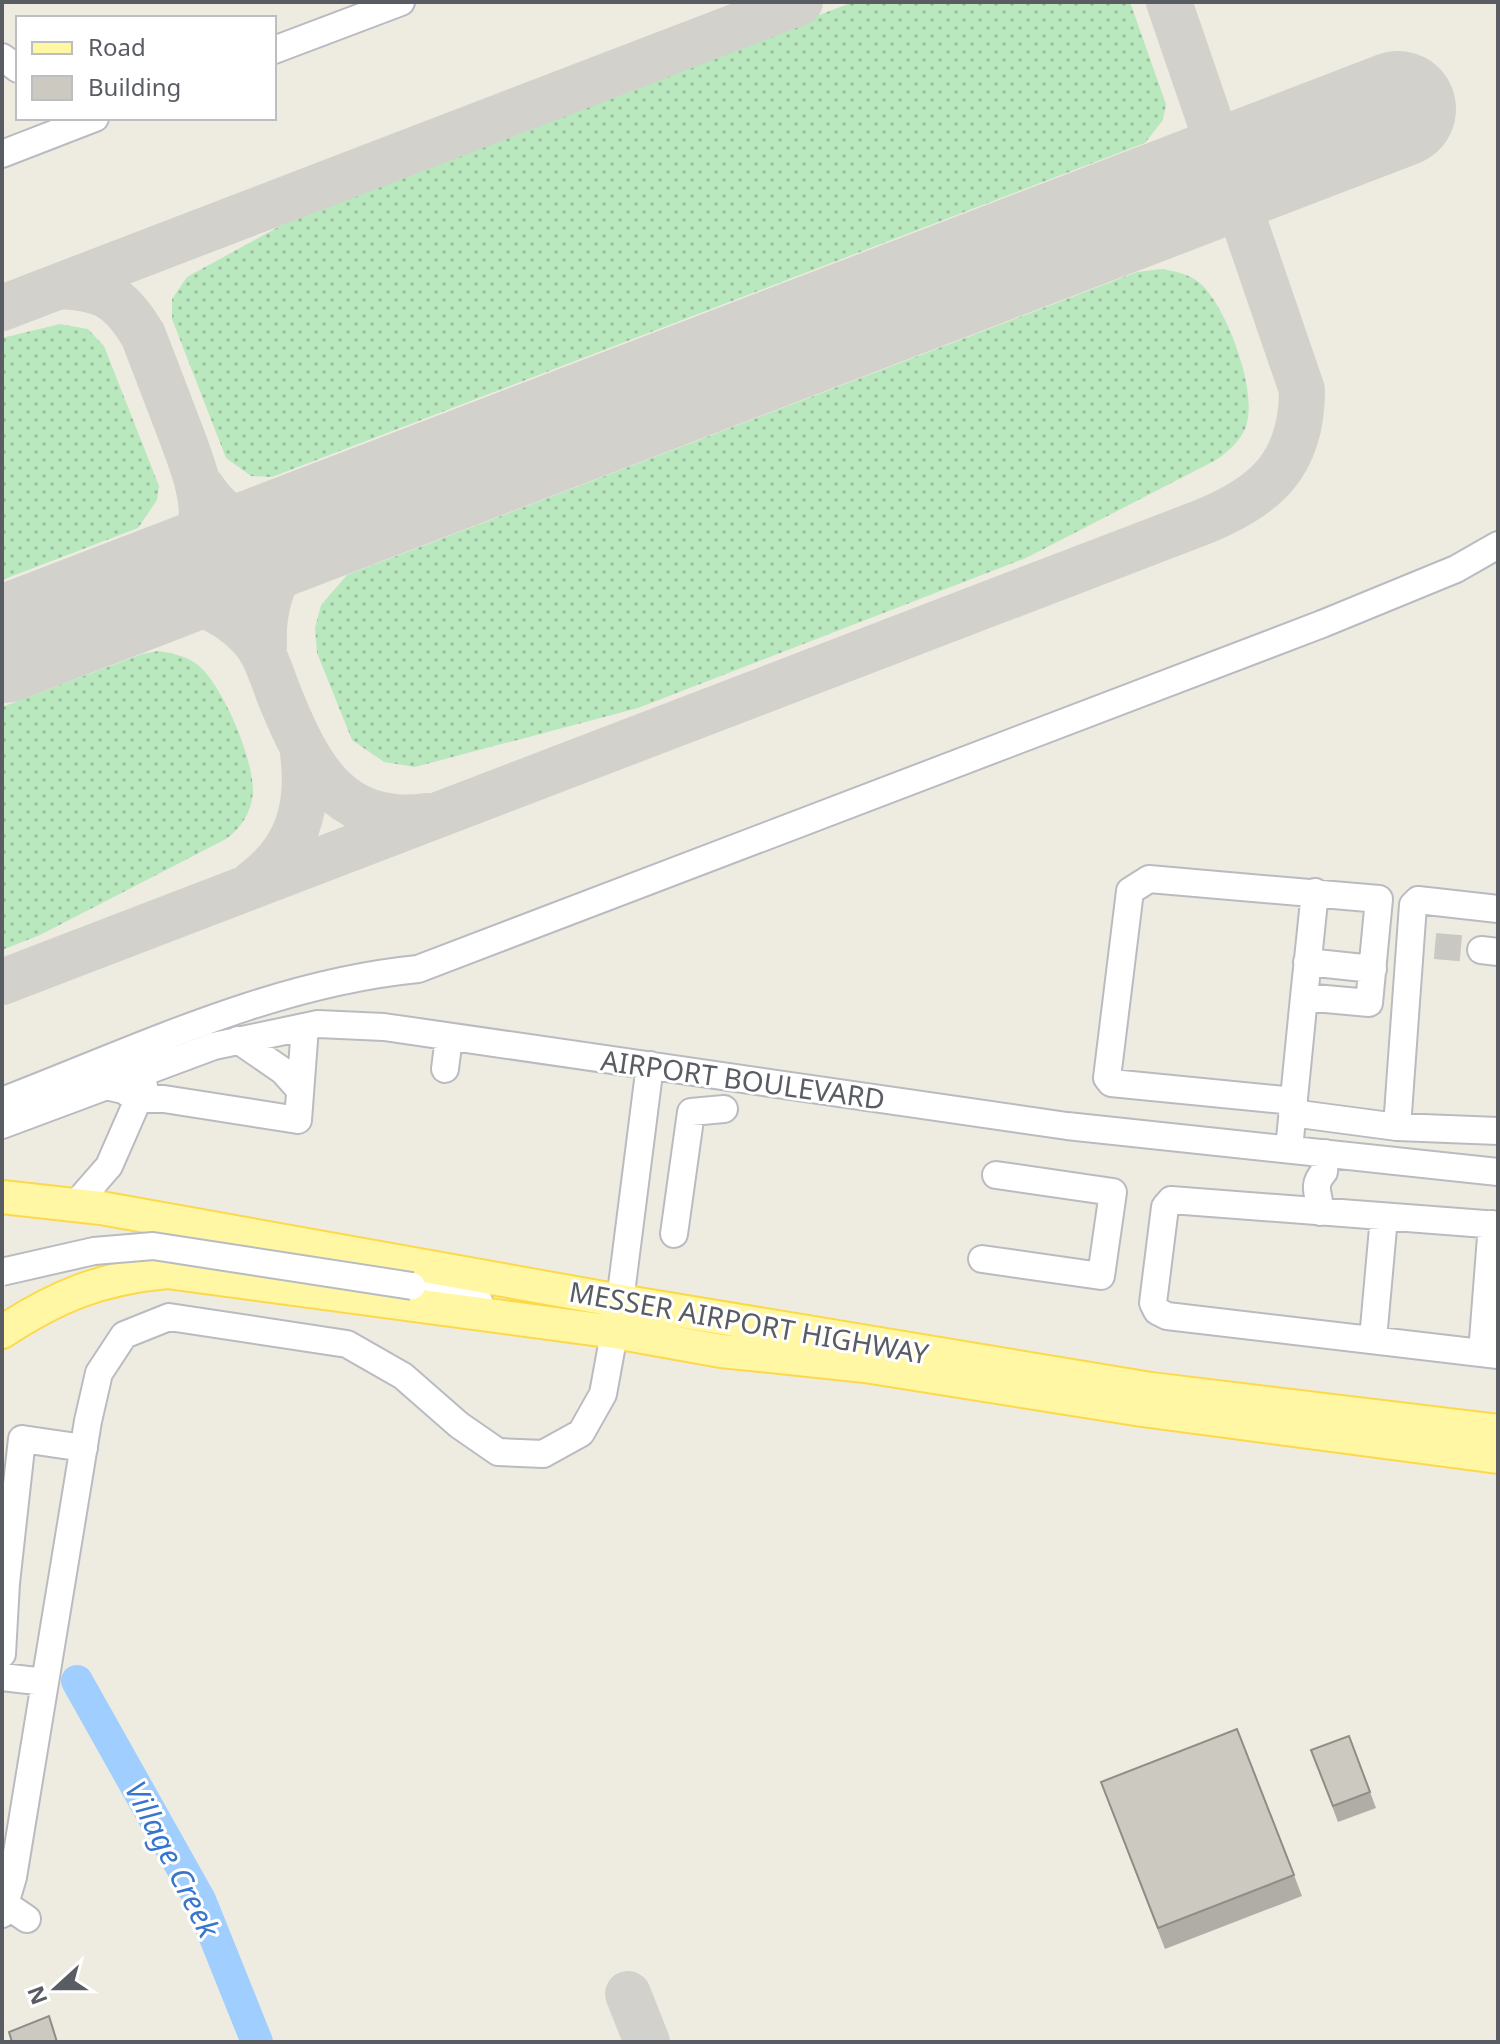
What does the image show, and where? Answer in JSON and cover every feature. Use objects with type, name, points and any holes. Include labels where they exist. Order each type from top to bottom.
[{"type":"main road","name":"MESSER AIRPORT HIGHWAY","points":[[2,1197],[75,1205],[618,1316],[721,1351],[865,1366],[1142,1410],[1498,1457]]},
{"type":"main road","name":"MESSER AIRPORT HIGHWAY","points":[[2,1332],[47,1302],[108,1279],[167,1272],[618,1316],[1151,1389],[1498,1431]]},
{"type":"street","points":[[276,49],[401,2]]},
{"type":"street","points":[[2,154],[61,124],[84,120]]},
{"type":"street","points":[[2,1101],[307,987],[368,974],[418,969],[1322,624],[1456,569],[1498,545]]},
{"type":"street","points":[[1357,983],[1379,899],[1149,879],[1130,891],[1107,1067],[1111,1083],[1293,1107],[1397,1127],[1498,1131]]},
{"type":"street","points":[[1289,1149],[1315,892]]},
{"type":"street","points":[[1397,1127],[1422,945],[1413,905],[1418,900],[1498,909]]},
{"type":"street","points":[[1307,962],[1357,983]]},
{"type":"street","points":[[1304,997],[1357,983]]},
{"type":"street","points":[[106,1086],[123,1090],[138,1099],[164,1099],[298,1120],[305,1027]]},
{"type":"street","name":"AIRPORT BOULEVARD","points":[[2,1125],[151,1068],[238,1040],[305,1027],[384,1027],[1067,1126],[1289,1149],[1325,1163],[1498,1172]]},
{"type":"street","points":[[445,1069],[449,1037]]},
{"type":"street","points":[[238,1040],[283,1071],[300,1090]]},
{"type":"street","points":[[11,1912],[12,1825],[45,1682],[84,1448],[99,1373],[124,1335],[169,1317],[347,1344],[403,1376],[459,1425],[498,1452],[543,1454],[581,1433],[603,1394],[618,1316],[650,1065]]},
{"type":"street","points":[[75,1205],[109,1166],[151,1068]]},
{"type":"street","points":[[674,1234],[691,1112],[724,1112],[729,1077]]},
{"type":"street","points":[[1462,1168],[1463,1131]]},
{"type":"street","points":[[1320,1208],[1315,1196],[1317,1179],[1325,1163]]},
{"type":"street","points":[[982,1259],[1101,1276],[1113,1192],[996,1175]]},
{"type":"street","points":[[1171,1200],[1320,1208],[1384,1217],[1495,1224],[1490,1354],[1167,1316],[1157,1311],[1153,1303],[1165,1207],[1171,1200]]},
{"type":"street","points":[[1373,1339],[1384,1217]]},
{"type":"street","name":"MESSER AIRPORT HIGHWAY","points":[[2,1272],[94,1251],[153,1246],[618,1316]]},
{"type":"street","points":[[2,1272],[2,1291]]},
{"type":"street","points":[[2,1654],[4,1583],[22,1439],[84,1448]]},
{"type":"street","points":[[2,1677],[45,1682]]},
{"type":"green space","points":[[853,2],[1130,2],[1166,104],[1163,120],[1145,143],[272,477],[251,476],[226,458],[172,319],[172,299],[187,277],[302,214]]},
{"type":"green space","points":[[1161,269],[1187,275],[1201,284],[1211,296],[1230,331],[1245,375],[1248,414],[1245,429],[1229,450],[1216,460],[1026,558],[638,708],[415,767],[384,762],[352,740],[317,653],[315,628],[321,605],[347,575],[1137,272]]},
{"type":"green space","points":[[60,324],[88,329],[104,346],[159,486],[157,500],[138,528],[2,580],[2,338]]},
{"type":"green space","points":[[158,651],[184,657],[198,665],[227,706],[243,744],[252,779],[253,793],[248,813],[241,825],[226,839],[40,935],[2,950],[2,707],[142,654]]},
{"type":"building","points":[[1237,1729],[1294,1875],[1158,1928],[1101,1782]]},
{"type":"building","points":[[1349,1736],[1370,1792],[1333,1806],[1311,1750]]},
{"type":"building","points":[[49,2016],[57,2042],[12,2042],[9,2032]]},
{"type":"waterway","name":"Village Creek","points":[[77,1681],[200,1900],[257,2042]]},
{"type":"taxiway","points":[[2,308],[800,2]]},
{"type":"taxiway","points":[[2,982],[1200,523],[1244,502],[1261,489],[1287,458],[1300,416],[1302,390],[1169,2]]},
{"type":"taxiway","points":[[59,286],[99,292],[118,303],[135,322],[143,335],[197,481],[201,501],[197,538],[188,555],[172,572],[149,588]]},
{"type":"taxiway","points":[[203,489],[220,509],[240,523],[263,531],[289,534]]},
{"type":"taxiway","points":[[205,497],[260,644]]},
{"type":"taxiway","points":[[264,647],[267,607],[279,574],[300,544],[330,519]]},
{"type":"taxiway","points":[[140,591],[171,595],[214,609],[251,637],[265,658],[302,746],[331,787],[349,802],[371,812],[397,817],[427,816]]},
{"type":"taxiway","points":[[253,883],[281,856],[298,826],[304,791],[303,753]]},
{"type":"taxiway","points":[[628,1994],[647,2042]]},
{"type":"runway","points":[[2,645],[1398,109]]},
{"type":"tunnel","points":[[1435,946],[1481,950]]}]
